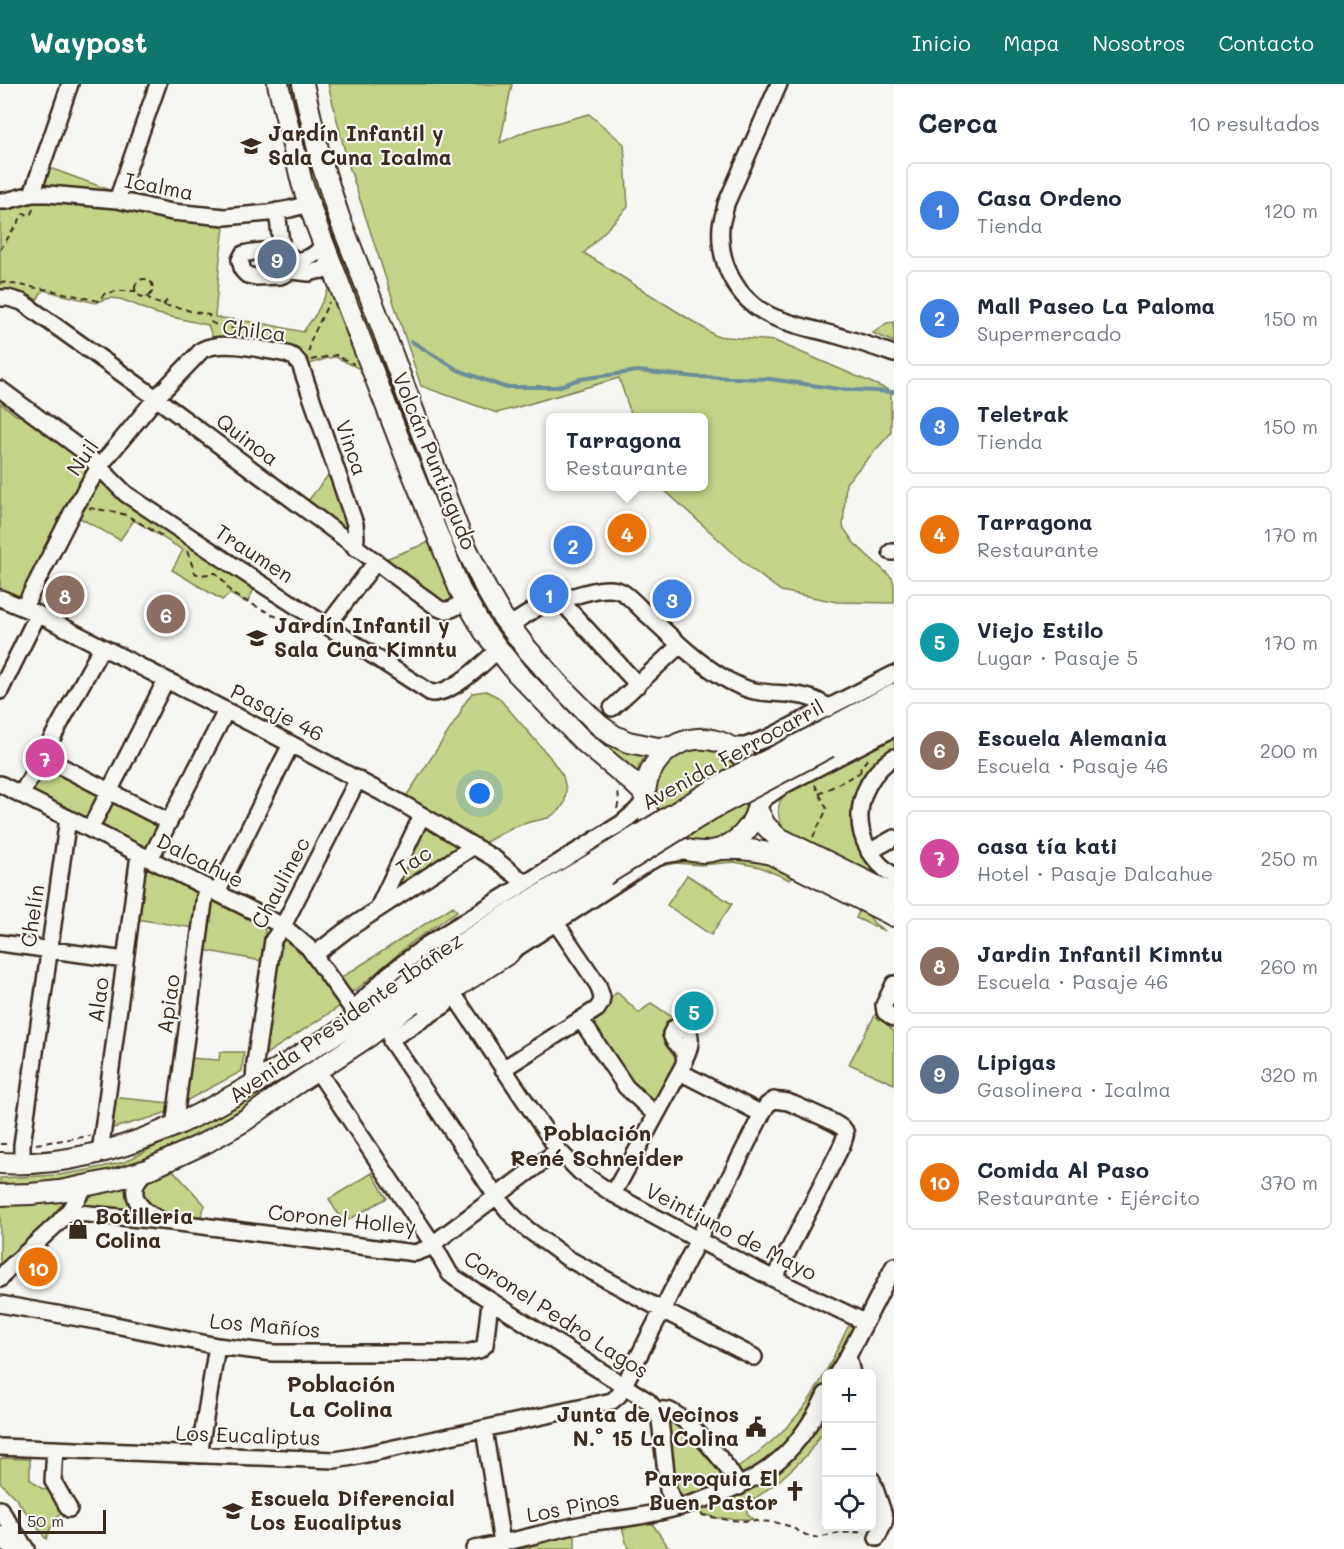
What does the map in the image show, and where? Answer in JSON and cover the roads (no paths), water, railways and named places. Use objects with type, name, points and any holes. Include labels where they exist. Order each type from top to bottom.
[{"type":"main road","name":"Volcán Puntiagudo","points":[[278,84],[302,183],[323,243],[423,502],[464,598],[498,650],[536,694],[582,740],[636,786],[645,799]]},
{"type":"main road","name":"Volcán Puntiagudo","points":[[303,84],[330,195],[452,514],[486,589],[528,650],[599,725],[613,735],[642,746],[672,747]]},
{"type":"main road","points":[[464,598],[468,588],[470,557]]},
{"type":"main road","points":[[498,650],[512,647],[528,650]]},
{"type":"main road","name":"Avenida Ferrocarril","points":[[601,868],[710,810],[825,740],[894,694]]},
{"type":"main road","name":"Avenida Ferrocarril","points":[[825,740],[894,712]]},
{"type":"main road","points":[[689,851],[676,846],[654,828],[648,815],[645,799],[648,777],[657,760],[672,747],[695,739],[719,742],[739,753],[752,770],[758,791],[757,807],[752,822],[744,834],[721,849]]},
{"type":"main road","points":[[757,807],[760,817],[777,837],[894,890]]},
{"type":"main road","name":"Avenida Presidente Ibáñez","points":[[689,851],[705,852],[721,849],[771,854],[894,916]]},
{"type":"main road","name":"Avenida Presidente Ibáñez","points":[[0,1163],[22,1154],[59,1161],[101,1143],[140,1140],[174,1127],[254,1084],[388,1000],[444,956],[510,913],[601,868]]},
{"type":"main road","name":"Avenida Presidente Ibáñez","points":[[0,1195],[31,1194],[85,1187],[147,1170],[205,1143],[232,1128],[369,1036],[471,957],[601,868]]},
{"type":"main road","points":[[867,903],[879,919],[894,929]]},
{"type":"main road","points":[[369,1036],[412,1015],[509,953]]},
{"type":"main road","points":[[333,1035],[353,1010]]},
{"type":"main road","points":[[0,1538],[20,1549]]},
{"type":"street","points":[[36,194],[70,84]]},
{"type":"street","points":[[117,200],[158,84]]},
{"type":"street","points":[[779,84],[726,204],[721,225],[721,242],[730,276],[740,293],[754,306],[771,315],[894,354]]},
{"type":"street","name":"Icalma","points":[[0,201],[36,194],[117,200],[199,216],[248,216],[309,204]]},
{"type":"street","points":[[277,211],[281,243],[279,252]]},
{"type":"street","points":[[294,266],[292,257],[279,252],[256,251],[243,254],[240,260],[243,271],[247,275],[280,276],[294,266],[302,260],[316,254],[323,243]]},
{"type":"street","points":[[294,266],[309,273],[321,270],[334,272]]},
{"type":"street","name":"Quinoa","points":[[0,298],[22,303],[156,398],[441,610],[455,608],[464,598]]},
{"type":"street","name":"Chilca","points":[[202,350],[216,345],[247,348],[287,354],[294,357],[300,364]]},
{"type":"street","name":"Nuil","points":[[24,607],[75,507],[99,467],[156,398],[202,350]]},
{"type":"street","name":"Vinca","points":[[300,364],[355,524],[355,548]]},
{"type":"street","name":"Traumen","points":[[0,388],[82,450],[126,494],[431,693],[443,692],[498,650]]},
{"type":"street","points":[[327,626],[375,563]]},
{"type":"street","points":[[638,685],[558,601],[604,588],[621,592],[680,645],[727,680],[755,691],[808,696],[829,708]]},
{"type":"street","name":"Pasaje 46","points":[[0,598],[38,614],[358,779],[495,859],[525,884]]},
{"type":"street","points":[[510,627],[540,606]]},
{"type":"street","points":[[0,691],[38,614]]},
{"type":"street","points":[[612,708],[680,645]]},
{"type":"street","points":[[21,795],[102,647]]},
{"type":"street","name":"Avenida Ferrocarril","points":[[730,747],[745,746],[768,738],[894,674]]},
{"type":"street","points":[[90,829],[166,680]]},
{"type":"street","name":"Alao","points":[[101,1143],[125,960],[145,856],[169,822],[226,711]]},
{"type":"street","points":[[757,807],[765,798],[784,785],[894,728]]},
{"type":"street","name":"Apiao","points":[[174,1127],[211,890],[291,744]]},
{"type":"street","points":[[43,757],[169,822]]},
{"type":"street","points":[[894,757],[884,764],[872,778],[860,805],[859,818],[869,852],[894,890]]},
{"type":"street","name":"Chaulinec","points":[[254,1084],[273,940],[283,926],[358,779]]},
{"type":"street","name":"Dalcahue","points":[[0,784],[283,926],[300,939],[314,955],[353,1010]]},
{"type":"street","name":"Avenida Presidente Ibáñez","points":[[353,1010],[388,975],[428,944],[622,823],[645,799]]},
{"type":"street","name":"Tac","points":[[376,910],[422,815]]},
{"type":"street","name":"Chelín","points":[[22,1154],[68,818]]},
{"type":"street","points":[[869,852],[894,838]]},
{"type":"street","name":"Tac","points":[[314,955],[376,910],[474,846]]},
{"type":"street","name":"Avenida Presidente Ibáñez","points":[[496,1196],[391,1040],[456,998],[509,953],[649,862],[664,855],[689,851]]},
{"type":"street","points":[[503,1069],[600,1006],[601,991],[556,923]]},
{"type":"street","points":[[0,943],[125,960]]},
{"type":"street","points":[[894,984],[884,1008],[885,1012],[894,1018]]},
{"type":"street","name":"Veintiuno de Mayo","points":[[456,998],[558,1150],[580,1172],[612,1194],[698,1240],[865,1322]]},
{"type":"street","points":[[581,1020],[626,1087],[656,1115]]},
{"type":"street","points":[[612,1194],[682,1065],[762,1114]]},
{"type":"street","name":"Coronel Pedro Lagos","points":[[317,1070],[450,1274],[490,1302],[624,1385],[648,1401],[656,1410],[660,1420],[668,1490],[674,1502],[681,1507]]},
{"type":"street","points":[[624,1385],[762,1114],[767,1105],[774,1100],[785,1101],[841,1127],[846,1134],[774,1279]]},
{"type":"street","name":"Coronel Holley","points":[[68,1212],[161,1221],[407,1253],[421,1252],[558,1150]]},
{"type":"street","points":[[147,1170],[136,1182],[135,1194],[139,1204],[146,1212],[161,1221]]},
{"type":"street","points":[[0,1279],[68,1212],[85,1187]]},
{"type":"street","points":[[496,1196],[527,1229],[592,1273],[754,1357]]},
{"type":"street","points":[[840,1369],[894,1266]]},
{"type":"street","name":"Los Mañíos","points":[[0,1304],[216,1346],[273,1353],[464,1353],[483,1348],[485,1345],[490,1302]]},
{"type":"street","points":[[199,1455],[216,1346]]},
{"type":"street","points":[[848,1356],[851,1369]]},
{"type":"street","name":"Los Eucaliptus","points":[[0,1447],[335,1460],[612,1401],[619,1395],[624,1385]]},
{"type":"street","name":"Los Pinos","points":[[474,1549],[593,1523],[642,1516],[681,1507],[739,1487],[769,1469],[794,1446],[822,1402]]},
{"type":"street","name":"Coronel Pedro Lagos","points":[[656,1410],[664,1409],[671,1412],[696,1433],[713,1450],[739,1487]]},
{"type":"street","points":[[484,1429],[502,1543]]},
{"type":"street","points":[[55,1449],[53,1481],[69,1509]]},
{"type":"street","points":[[876,1492],[885,1518],[877,1538]]},
{"type":"street","points":[[0,1509],[26,1549]]},
{"type":"waterway","points":[[411,341],[458,370],[504,387],[557,387],[580,379],[638,371],[696,377],[770,379],[839,389],[894,392]]},
{"type":"tunnel","points":[[540,606],[556,601]]},
{"type":"place","name":"Jardín Infantil y Sala Cuna Icalma","points":[[251,146]]},
{"type":"place","name":"Lipigas","points":[[277,259]]},
{"type":"place","name":"Tarragona","points":[[627,533]]},
{"type":"place","name":"Mall Paseo La Paloma","points":[[573,545]]},
{"type":"place","name":"Casa Ordeno","points":[[549,594]]},
{"type":"place","name":"Jardin Infantil Kimntu","points":[[65,595]]},
{"type":"place","name":"Teletrak","points":[[672,599]]},
{"type":"place","name":"Escuela Alemania","points":[[166,614]]},
{"type":"place","name":"Jardín Infantil y Sala Cuna Kimntu","points":[[257,638]]},
{"type":"place","name":"casa tía kati","points":[[45,758]]},
{"type":"place","name":"Viejo Estilo","points":[[694,1011]]},
{"type":"place","name":"Botilleria Colina","points":[[78,1229]]},
{"type":"place","name":"Comida Al Paso","points":[[38,1267]]},
{"type":"place","name":"Junta de Vecinos N.° 15 La Colina","points":[[756,1427]]},
{"type":"place","name":"Parroquia El Buen Pastor","points":[[795,1491]]},
{"type":"place","name":"Escuela Diferencial Los Eucaliptus","points":[[233,1511]]},
{"type":"district","name":"Población René Schneider","points":[[597,1146]]},
{"type":"district","name":"Población La Colina","points":[[341,1396]]}]
